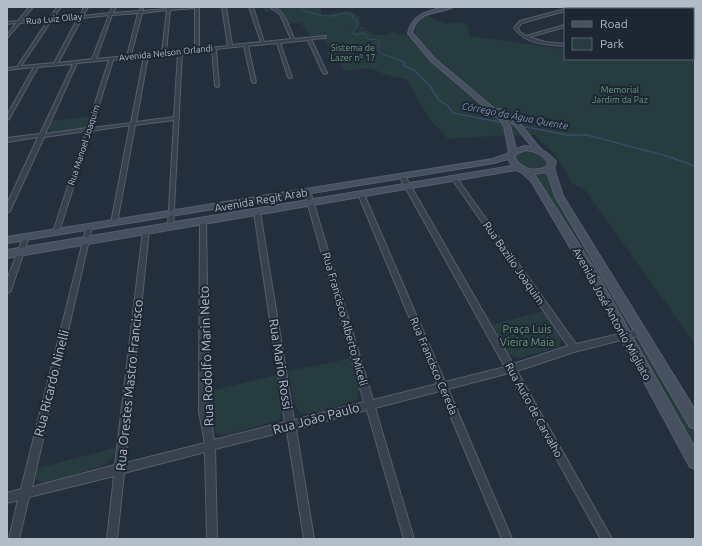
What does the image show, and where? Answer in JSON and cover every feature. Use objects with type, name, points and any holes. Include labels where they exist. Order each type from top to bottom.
[{"type":"main road","points":[[451,7],[424,14],[416,18],[412,23],[410,33],[433,60],[482,100],[505,123],[512,154]]},
{"type":"main road","points":[[482,100],[507,116],[518,126],[540,152]]},
{"type":"main road","name":"Avenida Regit Arab","points":[[7,240],[494,161],[525,148],[540,152]]},
{"type":"main road","name":"Avenida José Antonio Migliato","points":[[540,152],[550,158],[552,162],[550,168],[554,184],[560,196],[695,422]]},
{"type":"main road","name":"Avenida José Antonio Migliato","points":[[512,154],[512,161],[534,180],[583,260],[695,462]]},
{"type":"main road","name":"Avenida Regit Arab","points":[[7,254],[454,178],[521,169],[538,172],[550,168]]},
{"type":"street","points":[[7,37],[31,7]]},
{"type":"street","points":[[18,68],[59,7]]},
{"type":"street","points":[[55,64],[86,7]]},
{"type":"street","points":[[93,61],[114,7]]},
{"type":"street","points":[[129,57],[142,7]]},
{"type":"street","points":[[196,7],[197,50]]},
{"type":"street","name":"Rua Luiz Ollay","points":[[7,23],[140,12],[168,8],[196,7]]},
{"type":"street","points":[[224,7],[230,47]]},
{"type":"street","points":[[252,7],[262,44]]},
{"type":"street","points":[[272,7],[282,14],[293,40]]},
{"type":"street","points":[[164,53],[168,8]]},
{"type":"street","points":[[564,10],[521,22],[516,30],[526,37],[541,42],[564,45]]},
{"type":"street","points":[[526,37],[564,26]]},
{"type":"street","name":"Avenida Nelson Orlandi","points":[[7,69],[325,37]]},
{"type":"street","points":[[309,39],[325,72]]},
{"type":"street","points":[[278,42],[290,78]]},
{"type":"street","points":[[246,45],[254,82]]},
{"type":"street","points":[[214,49],[217,86]]},
{"type":"street","points":[[171,226],[173,213],[180,52]]},
{"type":"street","points":[[114,223],[146,55]]},
{"type":"street","name":"Rua Manoel Joaquim","points":[[56,232],[111,59]]},
{"type":"street","points":[[7,211],[75,63]]},
{"type":"street","points":[[7,119],[37,66]]},
{"type":"street","points":[[7,140],[177,118]]},
{"type":"street","name":"Rua Auto de Carvalho","points":[[402,176],[607,539]]},
{"type":"street","name":"Rua Bazilio Joaquim","points":[[454,178],[574,348]]},
{"type":"street","name":"Rua Francisco Alberto Miceli","points":[[307,191],[410,539]]},
{"type":"street","name":"Rua Francisco Cereda","points":[[361,194],[507,539]]},
{"type":"street","name":"Rua Mario Rossi","points":[[257,212],[309,539]]},
{"type":"street","name":"Rua Rodolfo Marin Neto","points":[[203,221],[204,412],[210,446],[212,539]]},
{"type":"street","name":"Rua Ricardo Ninelli","points":[[14,539],[86,241],[88,227]]},
{"type":"street","name":"Rua Orestes Mastro Francisco","points":[[112,539],[146,230]]},
{"type":"street","points":[[7,290],[22,252],[26,237]]},
{"type":"street","name":"Rua João Paulo","points":[[7,498],[511,369],[574,348],[641,332]]},
{"type":"green space","points":[[263,7],[315,7],[321,9],[321,14],[326,15],[343,11],[352,12],[361,16],[359,18],[361,24],[360,26],[367,29],[348,32],[367,30],[378,35],[388,35],[392,31],[400,35],[416,34],[415,26],[420,18],[427,15],[445,24],[460,22],[468,26],[469,36],[564,49],[564,60],[694,60],[695,43],[695,344],[584,189],[573,184],[556,156],[535,135],[448,139],[428,117],[407,80],[386,75],[371,68],[345,71],[336,58],[326,53],[331,50],[323,38],[312,37],[301,23],[289,24],[282,11],[265,12]]},
{"type":"green space","points":[[91,116],[88,125],[83,129],[52,133],[49,131],[52,121]]},
{"type":"green space","points":[[521,151],[533,151],[540,154],[549,162],[548,166],[543,169],[534,170],[521,165],[514,158],[515,154]]},
{"type":"green space","points":[[548,172],[548,179],[551,189],[630,324],[624,325],[541,183],[530,173]]},
{"type":"green space","name":"Praça Luis Vieira Maia","points":[[543,311],[559,333],[561,343],[559,347],[519,358],[514,357],[507,352],[490,325]]},
{"type":"green space","points":[[636,343],[644,345],[695,433],[695,449]]},
{"type":"green space","points":[[352,358],[360,388],[357,400],[336,408],[318,412],[303,413],[298,411],[294,402],[288,371]]},
{"type":"green space","points":[[279,374],[284,413],[279,420],[227,435],[218,434],[215,432],[212,428],[210,391]]},
{"type":"green space","points":[[117,447],[113,458],[105,465],[48,483],[41,482],[35,478],[35,469]]},
{"type":"waterway","name":"Córrego da Água Quente","points":[[288,7],[297,7]]},
{"type":"waterway","name":"Córrego da Água Quente","points":[[303,7],[301,10],[323,15],[333,16],[346,13],[352,14],[353,18],[357,21],[357,26],[352,33],[356,35],[363,33],[368,39],[378,40],[380,42],[377,48],[382,54],[401,61]]},
{"type":"waterway","name":"Córrego da Água Quente","points":[[401,61],[405,63],[404,66],[414,70],[430,86],[439,100],[448,106],[453,113],[568,135],[587,135],[667,156],[695,166]]},
{"type":"park label","name":"Sistema de Lazer nº 17","points":[[353,54]]},
{"type":"park label","name":"Memorial Jardim da Paz","points":[[620,96]]}]
